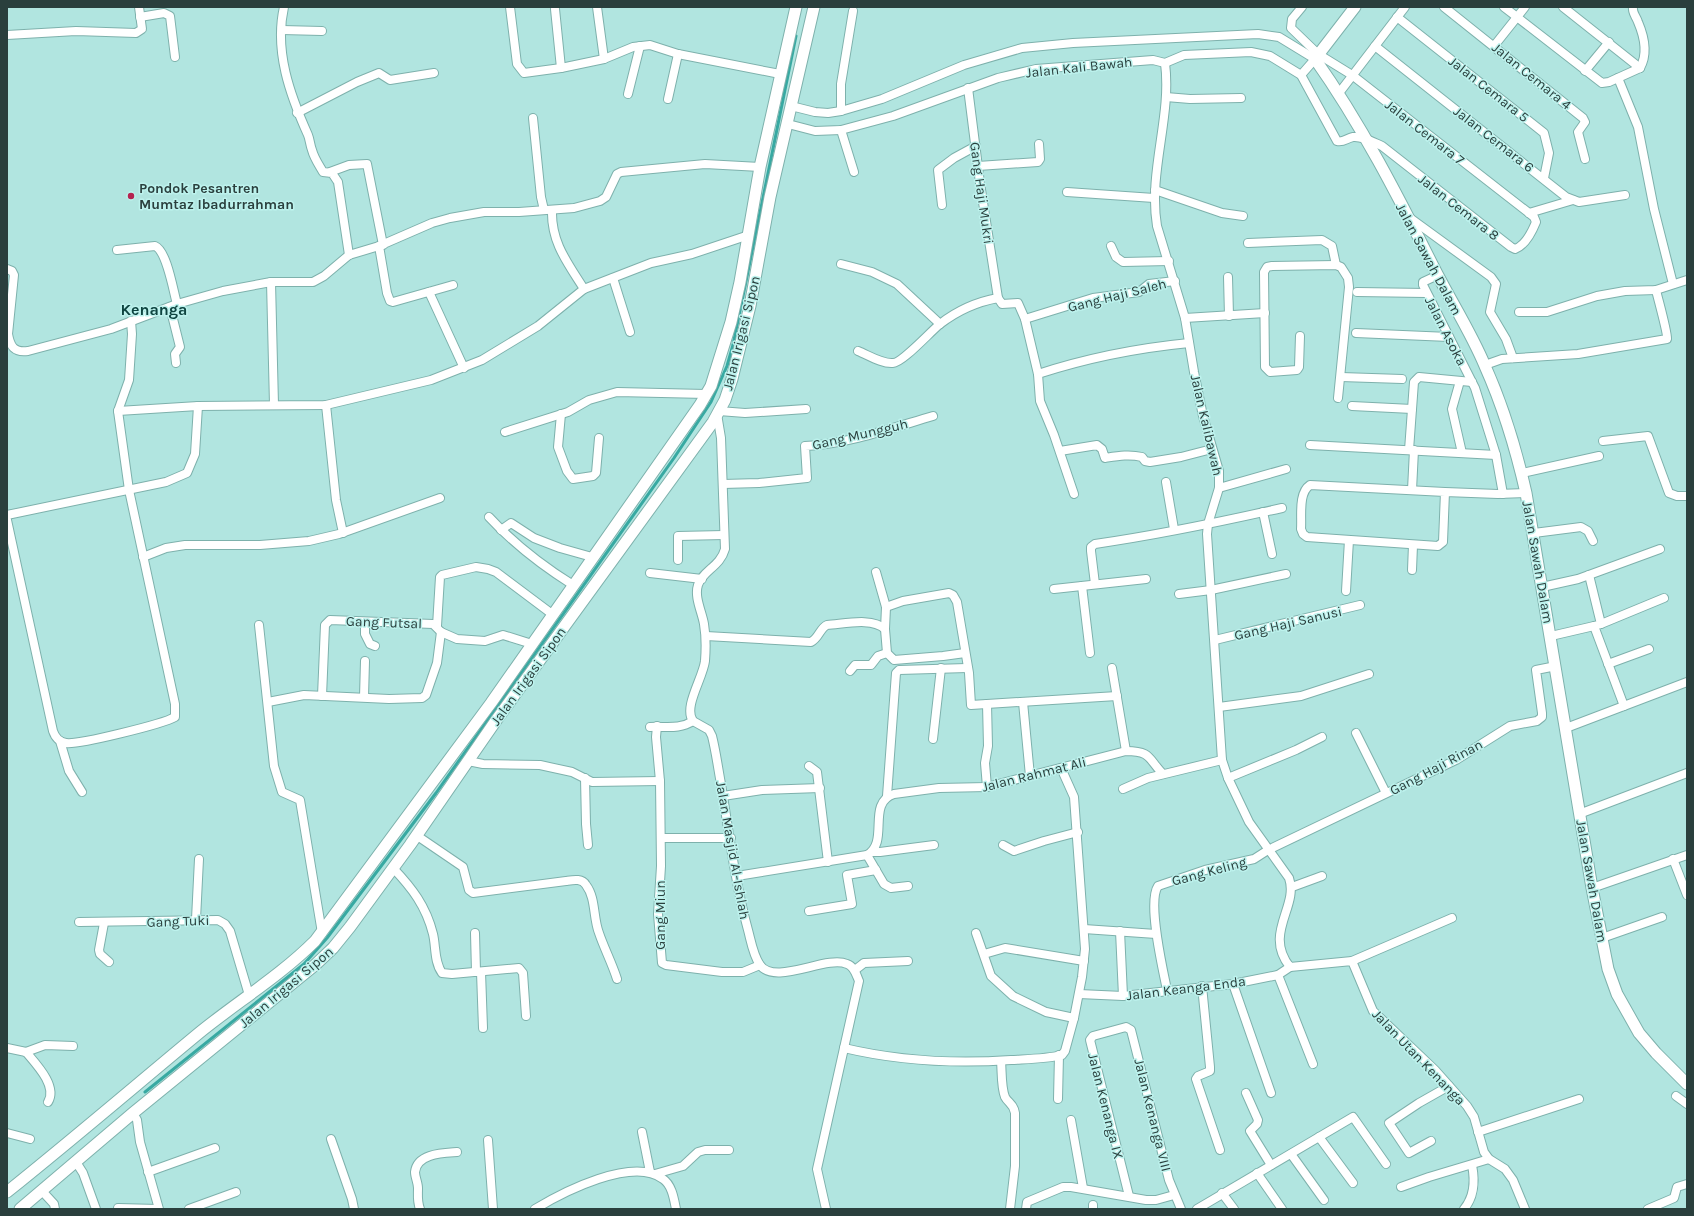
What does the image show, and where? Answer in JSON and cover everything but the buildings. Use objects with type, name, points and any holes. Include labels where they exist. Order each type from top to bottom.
[{"type":"street","points":[[7,35],[76,31],[136,33],[142,29],[139,7]]},
{"type":"street","points":[[284,7],[282,17],[284,71],[297,113],[309,138],[312,152],[323,172],[330,172],[349,165],[367,164],[390,301],[393,302],[453,285]]},
{"type":"street","points":[[510,7],[519,69],[524,73],[561,68],[604,59],[633,47],[650,45],[678,54],[780,74]]},
{"type":"street","points":[[597,7],[604,59]]},
{"type":"street","name":"Jalan Irigasi Sipon","points":[[20,1209],[133,1113],[324,957],[350,927],[393,868],[718,412],[717,389],[749,235],[760,167],[796,7]]},
{"type":"street","name":"Jalan Irigasi Sipon","points":[[7,1192],[129,1093],[199,1033],[304,952],[322,933],[474,727],[592,557],[671,448],[717,389],[750,306],[770,198],[814,7]]},
{"type":"street","points":[[1302,7],[1292,20],[1291,28],[1315,58]]},
{"type":"street","points":[[1355,7],[1303,73],[1335,139],[1340,142],[1352,137],[1364,138]]},
{"type":"street","points":[[1339,93],[1405,7]]},
{"type":"street","name":"Jalan Cemara 4","points":[[1444,7],[1584,118],[1585,122],[1578,132],[1585,159]]},
{"type":"street","points":[[1504,7],[1602,83],[1618,78],[1640,68],[1644,57],[1644,39],[1638,20],[1631,8]]},
{"type":"street","points":[[1494,46],[1525,7]]},
{"type":"street","points":[[1563,7],[1640,68]]},
{"type":"street","points":[[555,9],[561,68]]},
{"type":"street","points":[[840,111],[841,84],[853,11]]},
{"type":"street","points":[[140,17],[164,13],[169,14],[171,18],[175,57]]},
{"type":"street","name":"Jalan Cemara 5","points":[[1397,17],[1544,134],[1549,154],[1544,178]]},
{"type":"street","points":[[282,30],[322,32]]},
{"type":"street","points":[[791,106],[815,112],[828,113],[840,111],[882,99],[964,65],[1022,48],[1073,43],[1258,34],[1279,37],[1315,58]]},
{"type":"street","points":[[1585,71],[1609,42]]},
{"type":"street","points":[[628,94],[640,46]]},
{"type":"street","name":"Jalan Cemara 6","points":[[1375,46],[1573,200]]},
{"type":"street","name":"Jalan Kali Bawah","points":[[788,124],[815,131],[841,130],[893,116],[998,78],[1036,69],[1153,60],[1165,63],[1184,55],[1251,52],[1270,56],[1303,73]]},
{"type":"street","points":[[668,99],[678,54]]},
{"type":"street","name":"Jalan Cemara 7","points":[[1315,58],[1352,76],[1529,212]]},
{"type":"street","name":"Jalan Sawah Dalam","points":[[1315,58],[1339,93],[1408,217],[1436,276],[1485,365],[1505,419],[1522,473],[1524,493],[1534,533],[1554,666],[1566,728],[1579,814],[1592,888],[1612,979],[1627,1014],[1638,1033],[1687,1084]]},
{"type":"street","name":"Jalan Kalibawah","points":[[1165,63],[1166,97],[1154,194],[1157,226],[1169,261],[1185,318],[1200,401],[1219,471],[1220,488],[1208,524],[1222,760],[1228,778],[1249,822],[1268,850]]},
{"type":"street","points":[[297,113],[357,82],[380,74],[390,80],[434,73]]},
{"type":"street","points":[[1618,78],[1638,127],[1654,209],[1673,284]]},
{"type":"street","name":"Gang Haji Mukri","points":[[968,88],[998,298]]},
{"type":"street","points":[[1166,97],[1190,99],[1241,98]]},
{"type":"street","points":[[533,118],[541,197],[548,210],[557,244],[584,289]]},
{"type":"street","points":[[841,130],[854,172]]},
{"type":"street","name":"Jalan Cemara 8","points":[[1364,138],[1382,146],[1514,249],[1517,249],[1523,244],[1532,230],[1536,219],[1529,212]]},
{"type":"street","points":[[978,166],[1038,162],[1040,159],[1039,144]]},
{"type":"street","points":[[942,205],[938,170],[954,158],[976,146]]},
{"type":"street","points":[[7,269],[12,271],[14,275],[8,334],[12,347],[18,351],[28,351],[49,347],[131,322],[173,305],[223,290],[271,282],[313,282],[324,276],[348,255],[381,245],[432,223],[450,218],[484,212],[574,208],[600,201],[606,197],[617,174],[626,171],[705,164],[760,167]]},
{"type":"street","points":[[330,172],[334,174],[339,186],[348,255]]},
{"type":"street","points":[[1067,192],[1154,194],[1222,213],[1243,216]]},
{"type":"street","points":[[1529,212],[1573,200],[1579,202],[1625,195]]},
{"type":"street","points":[[1408,217],[1491,277],[1496,284],[1490,312],[1506,339],[1513,358]]},
{"type":"street","points":[[118,411],[198,406],[326,406],[424,382],[482,360],[538,326],[584,289],[651,263],[692,254],[749,235]]},
{"type":"street","points":[[1248,243],[1322,240],[1332,246],[1336,265]]},
{"type":"street","points":[[117,250],[155,246],[162,251],[165,259],[180,347],[175,354],[176,363]]},
{"type":"street","points":[[1112,246],[1116,257],[1123,262],[1169,261]]},
{"type":"street","points":[[841,264],[872,272],[897,284],[940,324]]},
{"type":"street","points":[[1300,336],[1300,367],[1297,370],[1270,372],[1265,367],[1264,272],[1267,267],[1272,266],[1336,265],[1341,267],[1345,272],[1349,288],[1338,398]]},
{"type":"street","name":"Jalan Asoka","points":[[1436,276],[1425,281],[1423,285],[1482,405],[1506,494]]},
{"type":"street","points":[[1228,277],[1229,316]]},
{"type":"street","points":[[613,278],[630,332]]},
{"type":"street","points":[[1520,312],[1547,312],[1613,292],[1656,290],[1687,280]]},
{"type":"street","name":"Gang Haji Saleh","points":[[1025,319],[1093,298],[1139,292],[1149,284],[1175,281]]},
{"type":"street","points":[[271,282],[274,406]]},
{"type":"street","points":[[1485,365],[1502,359],[1578,354],[1667,339],[1667,333],[1656,290]]},
{"type":"street","points":[[429,292],[464,368]]},
{"type":"street","points":[[1357,292],[1426,293]]},
{"type":"street","points":[[858,351],[888,363],[898,362],[940,324],[967,306],[998,298],[1002,304],[1018,303],[1025,319],[1038,374],[1040,401],[1060,451],[1074,494]]},
{"type":"street","points":[[1185,318],[1265,313]]},
{"type":"street","points":[[7,520],[56,738],[66,743],[109,736],[175,717],[175,704],[129,490],[118,411],[130,380],[132,334],[131,322]]},
{"type":"street","points":[[1356,334],[1449,337]]},
{"type":"street","points":[[1038,374],[1078,361],[1163,345],[1189,343]]},
{"type":"street","points":[[1341,377],[1402,379]]},
{"type":"street","name":"Jalan Asoka","points":[[1412,409],[1416,379],[1419,377],[1472,382]]},
{"type":"street","points":[[1460,381],[1452,409],[1462,453]]},
{"type":"street","points":[[505,432],[561,414],[589,400],[623,391],[636,394],[717,389]]},
{"type":"street","points":[[7,516],[166,482],[187,473],[195,454],[198,406]]},
{"type":"street","points":[[326,406],[336,500],[343,533]]},
{"type":"street","points":[[1352,406],[1412,409],[1412,490]]},
{"type":"street","points":[[731,838],[661,838],[660,780],[656,736],[653,726],[677,727],[685,726],[693,722],[689,711],[704,664],[706,636],[697,591],[702,579],[723,556],[723,484],[718,412],[745,413],[806,408]]},
{"type":"street","points":[[561,414],[558,447],[567,471],[573,479],[590,477],[596,473],[599,438]]},
{"type":"street","name":"Gang Mungguh","points":[[723,484],[759,483],[807,478],[805,446],[823,445],[850,439],[933,416]]},
{"type":"street","points":[[1603,441],[1648,436],[1669,493],[1677,496],[1687,496]]},
{"type":"street","points":[[1060,451],[1097,445],[1102,449],[1105,458],[1123,455],[1137,456],[1142,457],[1145,461],[1154,462],[1182,457],[1212,449]]},
{"type":"street","points":[[1310,445],[1496,455]]},
{"type":"street","points":[[1522,473],[1599,456]]},
{"type":"street","points":[[1220,488],[1286,469]]},
{"type":"street","points":[[1166,482],[1174,529]]},
{"type":"street","points":[[1445,492],[1441,545],[1413,545],[1308,537],[1303,534],[1301,529],[1305,488],[1310,485],[1445,492],[1506,494],[1524,493]]},
{"type":"street","points":[[143,557],[166,548],[185,545],[260,545],[309,541],[343,533],[440,498]]},
{"type":"street","points":[[1095,584],[1090,551],[1091,547],[1095,544],[1155,535],[1174,529],[1208,524],[1282,508]]},
{"type":"street","points":[[1263,512],[1272,554]]},
{"type":"street","points":[[489,517],[501,530],[540,565],[573,585]]},
{"type":"street","points":[[501,530],[511,523],[534,538],[560,548],[592,557]]},
{"type":"street","points":[[1534,533],[1580,526],[1588,531],[1593,541]]},
{"type":"street","points":[[678,560],[678,536],[724,536]]},
{"type":"street","points":[[1346,591],[1350,540]]},
{"type":"street","points":[[1412,570],[1413,545]]},
{"type":"street","points":[[1542,587],[1566,583],[1660,549]]},
{"type":"street","points":[[268,702],[304,695],[389,699],[422,698],[426,695],[437,663],[440,577],[442,575],[476,567],[496,572],[552,614]]},
{"type":"street","points":[[876,572],[886,607],[885,629],[887,653],[896,660],[965,653]]},
{"type":"street","points":[[650,573],[702,579]]},
{"type":"street","points":[[1179,594],[1211,590],[1286,574]]},
{"type":"street","points":[[1589,575],[1597,625],[1608,664],[1624,706]]},
{"type":"street","points":[[1054,589],[1146,579]]},
{"type":"street","points":[[1082,586],[1090,653]]},
{"type":"street","points":[[886,607],[903,601],[949,593],[954,595],[970,681],[970,703],[974,706],[1117,696]]},
{"type":"street","points":[[1550,636],[1597,625],[1664,598]]},
{"type":"street","name":"Gang Haji Sanusi","points":[[1215,640],[1360,605]]},
{"type":"street","name":"Gang Futsal","points":[[322,696],[325,625],[327,621],[433,624],[457,639],[485,641],[503,635],[532,644]]},
{"type":"street","points":[[365,622],[365,634],[370,644],[375,646]]},
{"type":"street","points":[[706,636],[811,642],[816,640],[823,628],[828,625],[870,623],[878,624],[885,629]]},
{"type":"street","points":[[259,624],[274,766],[280,789],[284,795],[295,796],[300,803],[322,933]]},
{"type":"street","points":[[1608,664],[1650,649]]},
{"type":"street","points":[[850,671],[855,665],[871,665],[878,656],[887,653]]},
{"type":"street","points":[[364,697],[365,661]]},
{"type":"street","name":"Gang Haji Rinan","points":[[1268,850],[1460,757],[1510,726],[1537,721],[1542,717],[1536,672],[1538,668],[1554,666]]},
{"type":"street","points":[[933,739],[941,668]]},
{"type":"street","points":[[870,853],[878,843],[881,806],[887,796],[896,673],[898,670],[903,669],[967,668]]},
{"type":"street","points":[[1112,668],[1126,751]]},
{"type":"street","points":[[1219,706],[1301,696],[1369,674]]},
{"type":"street","points":[[1566,728],[1687,682]]},
{"type":"street","points":[[1022,702],[1030,776]]},
{"type":"street","points":[[987,704],[988,746],[985,763],[987,787]]},
{"type":"street","name":"Jalan Masjid Al-Ishlah","points":[[693,722],[709,730],[712,736],[743,913],[755,956],[760,965]]},
{"type":"street","points":[[1356,733],[1386,793]]},
{"type":"street","points":[[1228,778],[1296,750],[1322,737]]},
{"type":"street","points":[[60,741],[69,771],[82,792]]},
{"type":"street","name":"Jalan Rahmat Ali","points":[[887,796],[939,788],[987,787],[1126,751],[1134,751],[1151,757],[1163,774]]},
{"type":"street","points":[[1123,789],[1163,774],[1169,774],[1222,760]]},
{"type":"street","points":[[468,761],[483,764],[540,765],[572,772],[592,782],[660,780]]},
{"type":"street","points":[[809,766],[817,772],[828,862]]},
{"type":"street","points":[[844,1048],[904,1059],[965,1063],[1060,1055],[1065,1050],[1079,994],[1085,949],[1078,832],[1074,797],[1061,768]]},
{"type":"street","points":[[1579,814],[1687,773]]},
{"type":"street","points":[[585,778],[588,845]]},
{"type":"street","points":[[723,796],[762,790],[820,788]]},
{"type":"street","points":[[1003,845],[1014,851],[1078,832]]},
{"type":"street","points":[[416,835],[463,867],[468,886],[473,893],[579,880],[586,884],[592,898],[598,932],[617,978]]},
{"type":"street","name":"Gang Miun","points":[[661,838],[658,914],[662,963],[666,965],[722,972],[743,972],[760,965]]},
{"type":"street","points":[[737,876],[828,862],[870,853],[934,845]]},
{"type":"street","points":[[1268,850],[1289,878],[1292,887],[1291,895],[1282,921],[1280,936],[1282,951],[1286,962],[1290,967],[1352,961],[1452,918]]},
{"type":"street","name":"Gang Keling","points":[[1167,990],[1156,934],[1154,892],[1158,886],[1204,870],[1254,859],[1268,850]]},
{"type":"street","points":[[870,853],[876,870],[884,884],[891,888],[908,886]]},
{"type":"street","points":[[1592,888],[1687,855]]},
{"type":"street","points":[[196,919],[199,859]]},
{"type":"street","points":[[1673,859],[1687,895]]},
{"type":"street","points":[[393,868],[414,891],[425,910],[433,934],[438,965],[442,973],[452,974],[519,968],[523,973],[526,1016]]},
{"type":"street","points":[[809,912],[852,904],[847,875],[876,870]]},
{"type":"street","points":[[1292,887],[1322,876]]},
{"type":"street","points":[[1602,938],[1662,917]]},
{"type":"street","name":"Gang Tuki","points":[[79,922],[104,923],[162,922],[196,919],[218,920],[227,927],[249,995]]},
{"type":"street","points":[[104,923],[100,952],[109,962]]},
{"type":"street","points":[[1084,929],[1156,934]]},
{"type":"street","points":[[1120,931],[1123,996]]},
{"type":"street","points":[[474,933],[483,1028]]},
{"type":"street","points":[[976,933],[991,976],[1013,996],[1046,1012],[1074,1018]]},
{"type":"street","points":[[984,954],[1005,948],[1084,961]]},
{"type":"street","points":[[855,970],[864,963],[908,961]]},
{"type":"street","name":"Jalan Utan Kenanga","points":[[1352,961],[1375,1014],[1432,1067],[1471,1112],[1484,1152],[1489,1159]]},
{"type":"street","points":[[760,965],[766,971],[783,972],[830,962],[848,964],[855,970],[859,981],[823,1136],[817,1169],[826,1209]]},
{"type":"street","name":"Jalan Keanga Enda","points":[[1079,994],[1123,996],[1202,986],[1233,984],[1278,975],[1290,967]]},
{"type":"street","points":[[1278,975],[1313,1064]]},
{"type":"street","points":[[1233,984],[1271,1093]]},
{"type":"street","points":[[1202,986],[1210,1071],[1196,1078],[1220,1150]]},
{"type":"street","name":"Jalan Kenanga IX","points":[[1129,1196],[1090,1040],[1093,1036],[1126,1027],[1131,1030],[1132,1034]]},
{"type":"street","name":"Jalan Kenanga VIII","points":[[1132,1034],[1176,1197],[1181,1208]]},
{"type":"street","points":[[7,1048],[26,1052],[44,1045],[73,1046]]},
{"type":"street","points":[[26,1052],[49,1084],[50,1099],[48,1102]]},
{"type":"street","points":[[1058,1099],[1060,1055]]},
{"type":"street","points":[[1001,1061],[1005,1096],[1014,1108],[1015,1166],[1010,1209]]},
{"type":"street","points":[[1431,1141],[1409,1153],[1389,1123],[1419,1103],[1449,1086]]},
{"type":"street","points":[[1246,1093],[1258,1120],[1257,1124],[1250,1132],[1264,1151],[1270,1163]]},
{"type":"street","points":[[1676,1096],[1687,1104]]},
{"type":"street","points":[[1478,1132],[1578,1099]]},
{"type":"street","points":[[118,1208],[159,1209],[140,1142],[137,1120],[133,1113]]},
{"type":"street","points":[[1197,1209],[1270,1163],[1291,1154],[1353,1117],[1386,1164]]},
{"type":"street","points":[[1071,1120],[1083,1188]]},
{"type":"street","points":[[7,1132],[30,1139]]},
{"type":"street","points":[[642,1132],[652,1173],[664,1179],[670,1186],[676,1209]]},
{"type":"street","points":[[1319,1137],[1353,1183]]},
{"type":"street","points":[[331,1139],[352,1199],[354,1209]]},
{"type":"street","points":[[488,1140],[493,1209]]},
{"type":"street","points":[[148,1172],[215,1148]]},
{"type":"street","points":[[535,1209],[556,1196],[595,1179],[626,1173],[652,1173],[683,1166],[698,1152],[705,1150],[729,1150]]},
{"type":"street","points":[[420,1209],[417,1201],[418,1188],[415,1171],[420,1163],[431,1155],[457,1152]]},
{"type":"street","points":[[1291,1154],[1324,1200]]},
{"type":"street","points":[[1401,1187],[1489,1159],[1505,1168],[1513,1180],[1525,1209]]},
{"type":"street","points":[[76,1162],[83,1173],[96,1209]]},
{"type":"street","points":[[1464,1209],[1472,1196],[1474,1178],[1472,1165]]},
{"type":"street","points":[[1257,1172],[1282,1209]]},
{"type":"street","points":[[1648,1209],[1674,1198],[1678,1187],[1687,1184]]},
{"type":"street","points":[[1026,1209],[1027,1202],[1032,1198],[1046,1196],[1063,1188],[1083,1188],[1156,1200],[1176,1197]]},
{"type":"street","points":[[42,1191],[54,1204],[55,1209]]},
{"type":"street","points":[[189,1209],[236,1192]]},
{"type":"street","points":[[1222,1193],[1234,1209]]},
{"type":"waterway","points":[[145,1092],[304,964],[327,938],[436,793],[674,458],[711,402],[727,366],[733,345],[796,36]]},
{"type":"place","name":"Pondok Pesantren Mumtaz Ibadurrahman","points":[[131,196]]},
{"type":"district","name":"Kenanga","points":[[154,309]]}]
